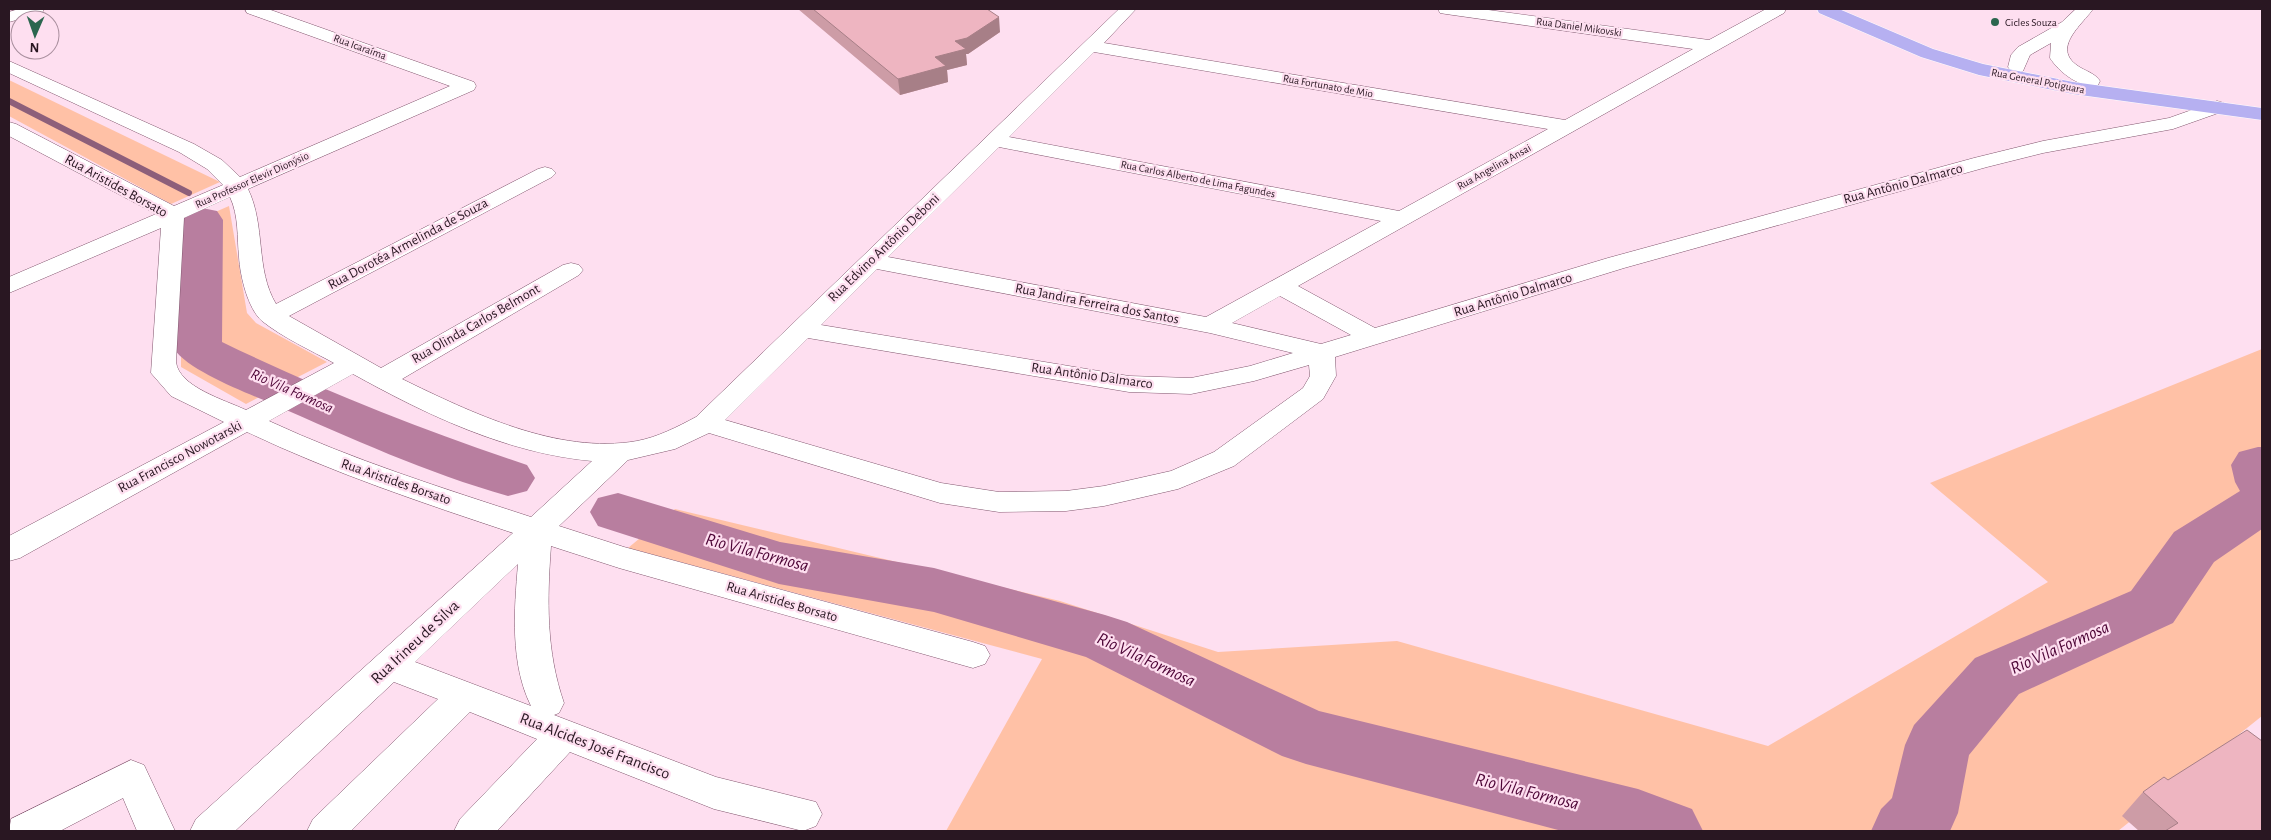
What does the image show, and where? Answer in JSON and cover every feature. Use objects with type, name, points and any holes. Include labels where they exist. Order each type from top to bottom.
[{"type":"main road","name":"Rua General Potiguara","points":[[1828,9],[1927,53],[1979,69],[2073,88],[2262,114]]},
{"type":"main road","name":"Rua General Potiguara","points":[[1879,33],[1952,54],[2210,106]]},
{"type":"main road","points":[[2017,67],[2073,88]]},
{"type":"street","points":[[9,17],[36,9]]},
{"type":"street","name":"Rua Icaraíma","points":[[253,9],[467,86]]},
{"type":"street","name":"Rua Edvino Antônio Deboni","points":[[620,452],[668,443],[706,423],[1128,9]]},
{"type":"street","name":"Rua Daniel Mikovski","points":[[1446,9],[1549,16],[1712,46]]},
{"type":"street","name":"Rua Angelina Ansai","points":[[1210,325],[1778,9]]},
{"type":"street","points":[[2017,67],[2020,55],[2024,51],[2068,26],[2085,9]]},
{"type":"street","points":[[2068,26],[2058,47],[2059,58],[2070,69],[2091,81]]},
{"type":"street","name":"Rua Fortunato de Mio","points":[[1090,46],[1566,126]]},
{"type":"street","points":[[9,66],[198,154],[222,169],[236,187],[248,230],[254,284],[263,307],[271,316],[352,364],[450,412],[506,434],[563,448],[592,452],[620,452]]},
{"type":"street","name":"Rua Professor Elevir Dionýsio","points":[[9,286],[467,86]]},
{"type":"street","name":"Rua Antônio Dalmarco","points":[[802,329],[1129,384],[1191,386],[1223,380],[1375,338],[1608,266],[1981,162],[2043,147],[2173,123],[2210,106]]},
{"type":"street","name":"Rua Aristides Borsato","points":[[9,128],[173,214],[163,362],[164,373],[180,390],[252,418],[353,468],[629,560],[973,655]]},
{"type":"street","name":"Rua Carlos Alberto de Lima Fagundes","points":[[994,140],[1402,218]]},
{"type":"street","name":"Rua Dorotéa Armelinda de Souza","points":[[271,316],[545,173]]},
{"type":"street","name":"Rua Jandira Ferreira dos Santos","points":[[871,261],[1210,325],[1322,353]]},
{"type":"street","name":"Rua Olinda Carlos Belmont","points":[[382,379],[571,270]]},
{"type":"street","points":[[1280,286],[1375,338]]},
{"type":"street","points":[[706,423],[940,493],[999,502],[1066,501],[1104,496],[1178,479],[1224,459],[1314,394],[1323,376],[1322,353]]},
{"type":"street","name":"Rua Francisco Nowotarski","points":[[9,550],[352,364]]},
{"type":"street","name":"Rua Irineu de Silva","points":[[209,831],[620,452]]},
{"type":"street","points":[[474,831],[555,718],[537,680],[532,644],[531,604],[536,529]]},
{"type":"street","name":"Rua Alcides José Francisco","points":[[390,666],[465,695],[555,718],[714,792],[803,814]]},
{"type":"street","points":[[326,831],[465,695]]},
{"type":"street","points":[[24,831],[131,776],[156,831]]},
{"type":"shaded area","points":[[9,80],[220,182],[171,204],[9,116]]},
{"type":"shaded area","points":[[229,206],[247,313],[256,323],[327,362],[246,404],[181,367],[181,227]]},
{"type":"shaded area","points":[[2262,349],[2262,716],[2118,831],[946,831],[1042,659],[628,548],[675,509],[1060,601],[1218,652],[1397,641],[1768,746],[2048,582],[1930,483]]},
{"type":"building","points":[[813,9],[987,9],[999,17],[967,38],[955,41],[966,49],[935,57],[946,66],[898,79]]},
{"type":"building","points":[[2247,730],[2262,741],[2262,831],[2165,831],[2178,823],[2143,792],[2164,777],[2168,780]]},
{"type":"waterway","name":"Rio Vila Formosa","points":[[9,101],[189,193]]},
{"type":"waterway","name":"Rio Vila Formosa","points":[[202,220],[198,349],[256,378],[409,444],[508,478]]},
{"type":"waterway","name":"Rio Vila Formosa","points":[[2262,465],[2258,465],[2262,482]]},
{"type":"waterway","name":"Rio Vila Formosa","points":[[1906,831],[1923,813],[1938,745],[1997,676],[2152,607],[2194,547],[2262,503]]},
{"type":"waterway","name":"Rio Vila Formosa","points":[[618,512],[779,563],[934,590],[1105,639],[1306,736],[1638,820],[1667,831]]},
{"type":"place","name":"Cicles Souza","points":[[1995,22]]}]
